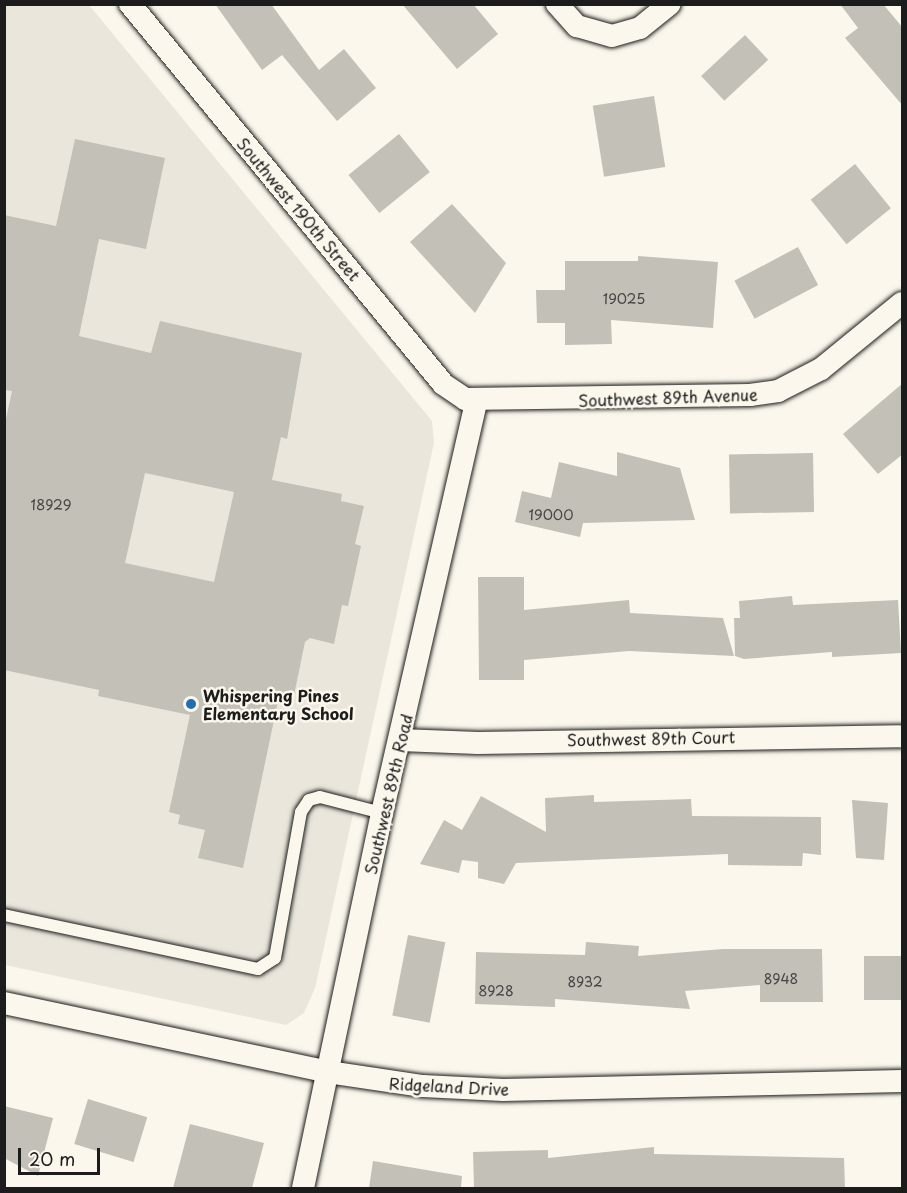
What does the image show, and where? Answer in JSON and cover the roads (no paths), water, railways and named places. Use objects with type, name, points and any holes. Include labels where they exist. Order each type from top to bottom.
[{"type":"street","name":"Southwest 190th Street","points":[[130,4],[443,384],[459,396],[476,401]]},
{"type":"street","points":[[556,4],[577,26],[612,36],[640,28],[670,4]]},
{"type":"street","name":"Southwest 89th Avenue","points":[[476,401],[750,395],[778,391],[820,369],[903,303]]},
{"type":"street","name":"Southwest 89th Road","points":[[303,1188],[382,813],[476,401]]},
{"type":"street","name":"Southwest 89th Court","points":[[400,740],[478,743],[903,736]]},
{"type":"street","name":"Ridgeland Drive","points":[[4,1003],[328,1072],[423,1086],[503,1090],[903,1080]]},
{"type":"lane","points":[[4,915],[258,969],[275,958],[301,812],[309,800],[320,797],[382,813]]},
{"type":"place","name":"Whispering Pines Elementary School","points":[[191,704]]}]
